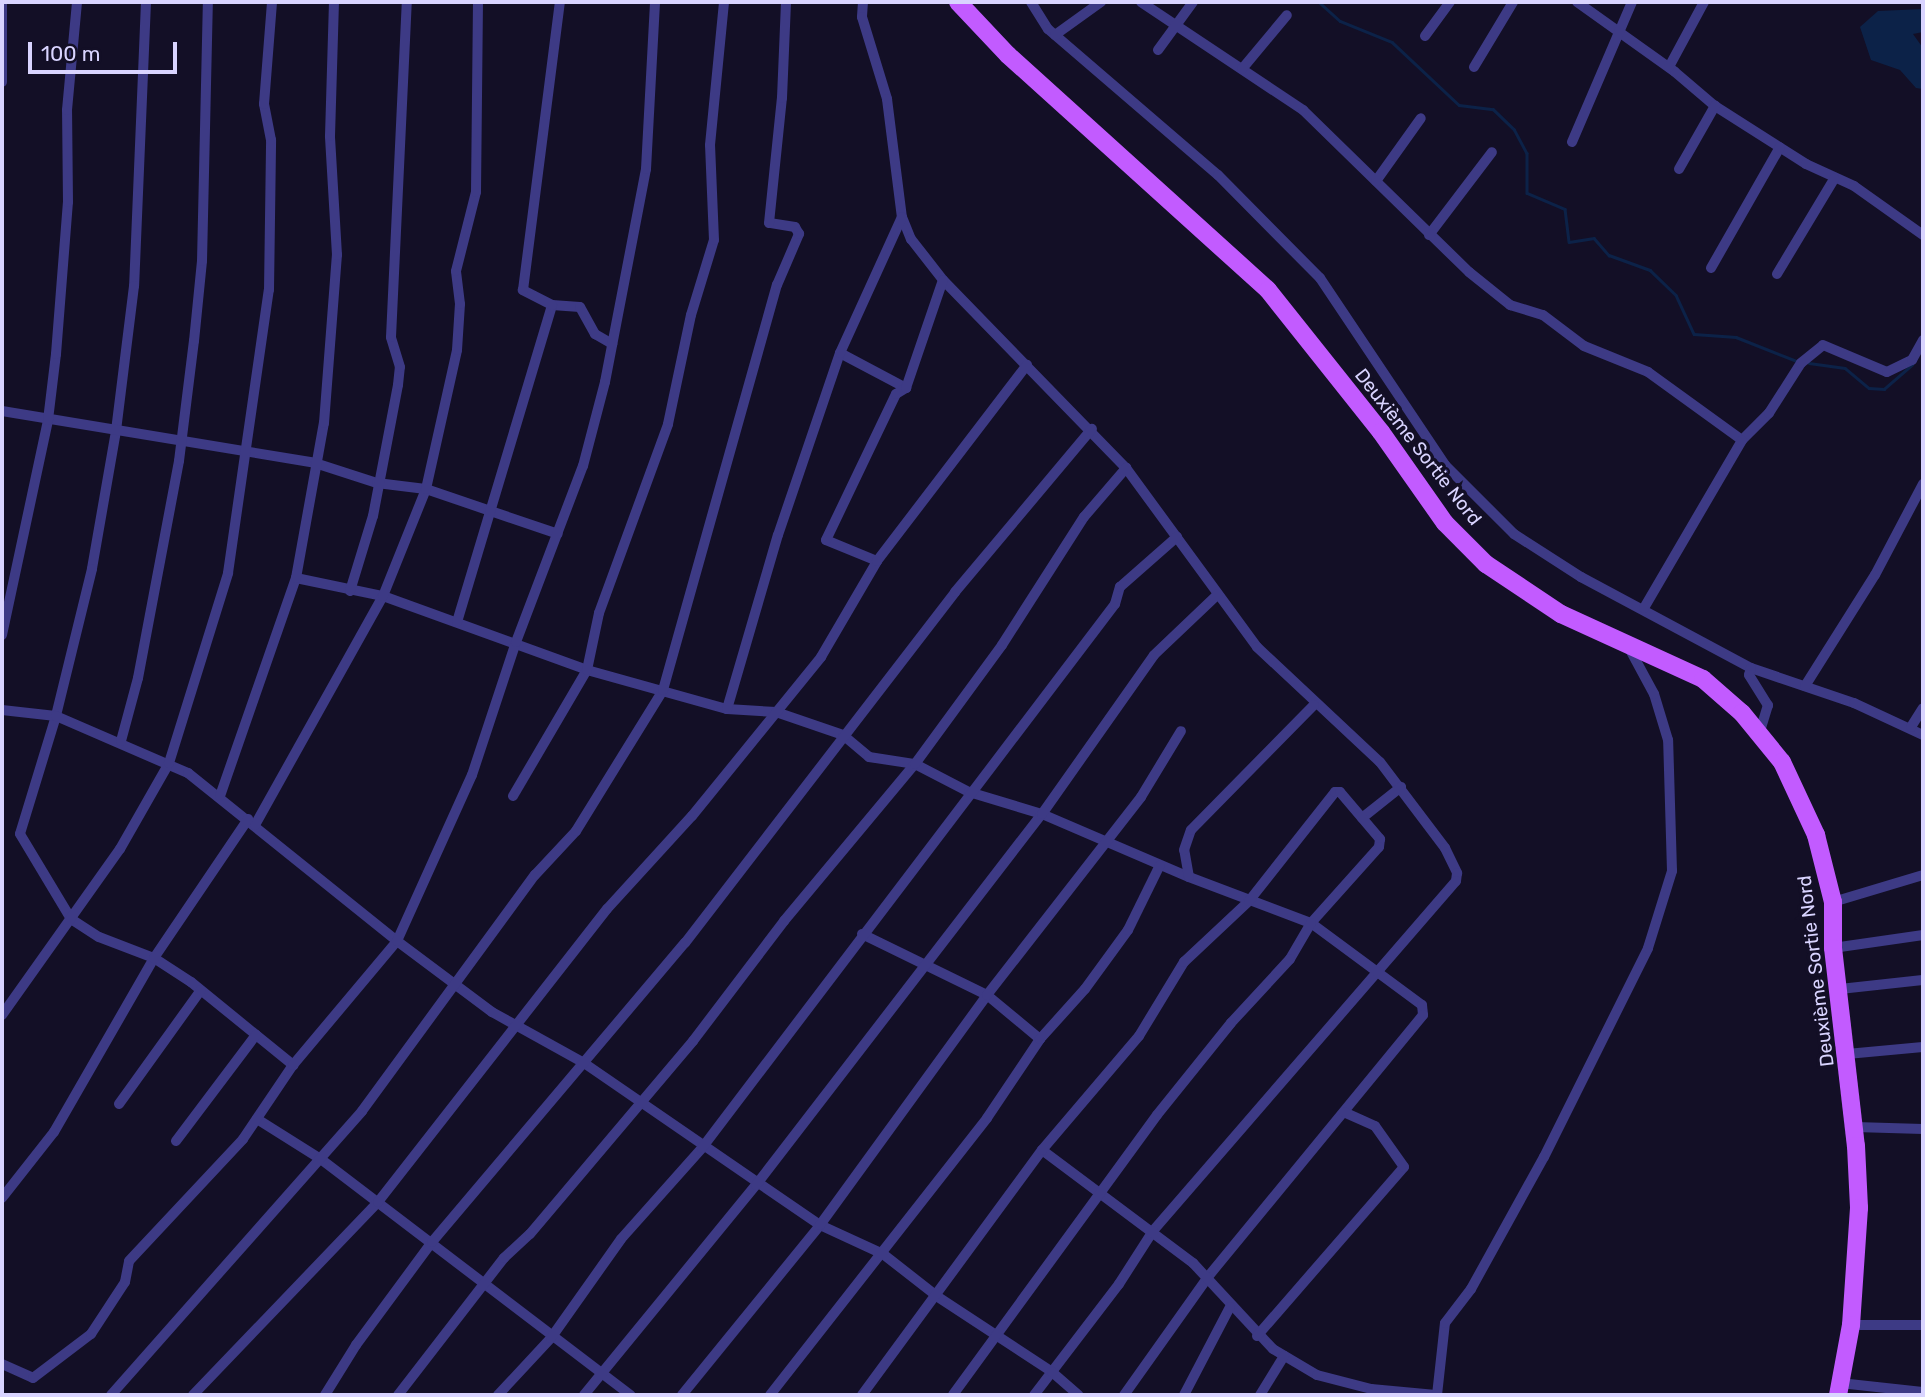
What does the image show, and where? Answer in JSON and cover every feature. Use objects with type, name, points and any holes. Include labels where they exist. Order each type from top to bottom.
[{"type":"main road","name":"Deuxième Sortie Nord","points":[[958,2],[1008,55],[1268,290],[1381,432],[1446,523],[1486,564],[1552,609],[1703,679],[1760,732],[1806,809],[1833,902],[1833,948],[1855,1127],[1858,1208],[1851,1325],[1839,1389]]},
{"type":"street","points":[[2,2],[2,82]]},
{"type":"street","points":[[2,635],[48,419],[68,202],[67,110],[77,2]]},
{"type":"street","points":[[146,2],[134,286],[116,431],[92,569],[56,716],[19,826],[22,839],[71,919],[99,937],[154,958],[201,990],[293,1065]]},
{"type":"street","points":[[121,741],[138,678],[182,443],[202,261],[208,2]]},
{"type":"street","points":[[2,1015],[120,849],[169,763],[228,573],[256,401],[272,247],[271,140],[264,104],[272,2]]},
{"type":"street","points":[[220,796],[296,578],[324,423],[337,255],[330,136],[334,2]]},
{"type":"street","points":[[350,591],[373,516],[377,482],[400,367],[391,337],[407,2]]},
{"type":"street","points":[[2,1198],[54,1132],[154,958],[252,822],[383,596],[426,489],[457,350],[460,304],[456,271],[476,192],[478,2]]},
{"type":"street","points":[[560,2],[523,290],[552,305],[580,307],[596,334],[612,344]]},
{"type":"street","points":[[2,1364],[33,1378],[91,1334],[125,1282],[129,1261],[257,1119],[293,1065],[397,942],[472,775],[516,642],[583,466],[612,344],[646,169],[655,2]]},
{"type":"street","points":[[513,796],[587,670],[599,614],[668,424],[691,316],[713,240],[710,145],[724,2]]},
{"type":"street","points":[[111,1395],[188,1303],[322,1160],[456,986],[536,875],[599,798],[663,690],[777,285],[799,234],[795,227],[769,223],[782,98],[786,2]]},
{"type":"street","points":[[863,2],[862,17],[887,99],[902,217],[911,239],[943,280],[1092,429],[1126,468],[1257,647],[1314,705],[1374,755],[1445,848],[1458,877],[1153,1231],[1034,1395]]},
{"type":"street","points":[[1031,2],[1055,35],[1218,175],[1320,278],[1445,465],[1533,549],[1751,668],[1805,686],[1923,734]]},
{"type":"street","points":[[1055,35],[1101,2]]},
{"type":"street","points":[[1140,2],[1303,110],[1429,235],[1510,305],[1542,315],[1584,346],[1648,372],[1742,440]]},
{"type":"street","points":[[1158,50],[1193,2]]},
{"type":"street","points":[[1425,36],[1450,2]]},
{"type":"street","points":[[1474,67],[1513,2]]},
{"type":"street","points":[[1577,2],[1669,67],[1715,106],[1780,148],[1854,186],[1923,235]]},
{"type":"street","points":[[1572,142],[1632,2]]},
{"type":"street","points":[[1669,67],[1704,2]]},
{"type":"street","points":[[1242,69],[1287,15]]},
{"type":"street","points":[[1679,169],[1715,106]]},
{"type":"street","points":[[1376,181],[1421,118]]},
{"type":"street","points":[[1711,268],[1780,148]]},
{"type":"street","points":[[1429,235],[1492,152]]},
{"type":"street","points":[[1777,274],[1834,178]]},
{"type":"street","points":[[727,709],[778,535],[840,353],[902,217]]},
{"type":"street","points":[[877,561],[827,540],[896,394],[905,388],[943,280]]},
{"type":"street","points":[[457,622],[552,305]]},
{"type":"street","points":[[1644,608],[1742,440],[1769,413],[1801,363],[1823,345],[1887,372],[1912,360],[1923,340]]},
{"type":"street","points":[[840,353],[905,388]]},
{"type":"street","points":[[200,1393],[378,1202],[607,909],[692,816],[821,657],[877,561],[1027,365]]},
{"type":"street","points":[[2,411],[315,463],[377,482],[426,489],[558,534]]},
{"type":"street","points":[[326,1395],[356,1345],[432,1242],[693,934],[842,734],[1009,524],[1092,429]]},
{"type":"street","points":[[398,1395],[484,1287],[640,1103],[915,764],[1002,645],[1084,517],[1126,468]]},
{"type":"street","points":[[1805,686],[1875,575],[1923,484]]},
{"type":"street","points":[[498,1395],[551,1338],[621,1239],[702,1148],[969,792],[1115,604],[1120,587],[1177,537]]},
{"type":"street","points":[[296,578],[383,596],[516,642],[587,670],[727,709],[776,712],[842,734],[869,757],[915,764],[969,792],[1042,814],[1105,843],[1311,923],[1344,944],[1376,973],[1422,1005],[1423,1015],[1208,1277],[1124,1395]]},
{"type":"street","points":[[584,1395],[756,1185],[1042,814],[1154,655],[1217,594]]},
{"type":"street","points":[[1042,1150],[1101,1196],[1153,1231],[1208,1277],[1230,1307],[1257,1336],[1284,1356],[1317,1376],[1366,1392],[1437,1395],[1445,1323],[1471,1289],[1544,1157],[1648,948],[1672,871],[1668,740],[1654,694],[1626,642]]},
{"type":"street","points":[[1751,668],[1749,675],[1768,705],[1760,732]]},
{"type":"street","points":[[1189,877],[1184,850],[1191,830],[1314,705]]},
{"type":"street","points":[[1911,727],[1923,708]]},
{"type":"street","points":[[2,710],[56,716],[169,763],[220,796],[397,942],[456,986],[514,1026],[584,1063],[756,1185],[820,1225],[883,1254],[938,1297],[999,1334],[1052,1372],[1078,1395]]},
{"type":"street","points":[[682,1395],[820,1225],[987,995],[1141,797],[1181,731]]},
{"type":"street","points":[[1362,818],[1401,787]]},
{"type":"street","points":[[862,1395],[938,1297],[1042,1150],[1139,1036],[1184,962],[1249,901],[1335,792],[1340,792],[1380,839],[1379,847],[1311,923],[1290,959],[1216,1041],[1139,1138],[1101,1196],[1046,1264],[999,1334],[953,1395]]},
{"type":"street","points":[[770,1395],[987,1118],[1040,1039],[1085,989],[1128,930],[1160,865]]},
{"type":"street","points":[[1833,902],[1923,875]]},
{"type":"street","points":[[862,934],[927,963],[987,995],[1040,1039]]},
{"type":"street","points":[[1833,948],[1923,935]]},
{"type":"street","points":[[1840,989],[1923,980]]},
{"type":"street","points":[[119,1104],[201,990]]},
{"type":"street","points":[[176,1141],[256,1035]]},
{"type":"street","points":[[1847,1054],[1923,1047]]},
{"type":"street","points":[[1257,1336],[1404,1167],[1375,1126],[1344,1112]]},
{"type":"street","points":[[257,1119],[322,1160],[432,1242],[484,1287],[551,1338],[602,1371],[631,1395]]},
{"type":"street","points":[[1855,1127],[1923,1129]]},
{"type":"street","points":[[1185,1395],[1230,1307]]},
{"type":"street","points":[[1851,1325],[1923,1325]]},
{"type":"street","points":[[1260,1395],[1284,1356]]},
{"type":"street","points":[[1839,1389],[1923,1392]]},
{"type":"water","points":[[1923,9],[1923,32],[1913,34],[1923,48],[1923,89],[1916,88],[1900,70],[1871,60],[1860,27],[1878,11]]},
{"type":"waterway","points":[[1319,2],[1340,21],[1392,42],[1459,105],[1493,109],[1514,129],[1527,153],[1527,193],[1565,209],[1569,242],[1594,238],[1609,255],[1650,270],[1676,295],[1694,334],[1736,337],[1799,362]]},
{"type":"waterway","points":[[1809,363],[1845,368],[1869,388],[1884,389],[1912,365]]}]
